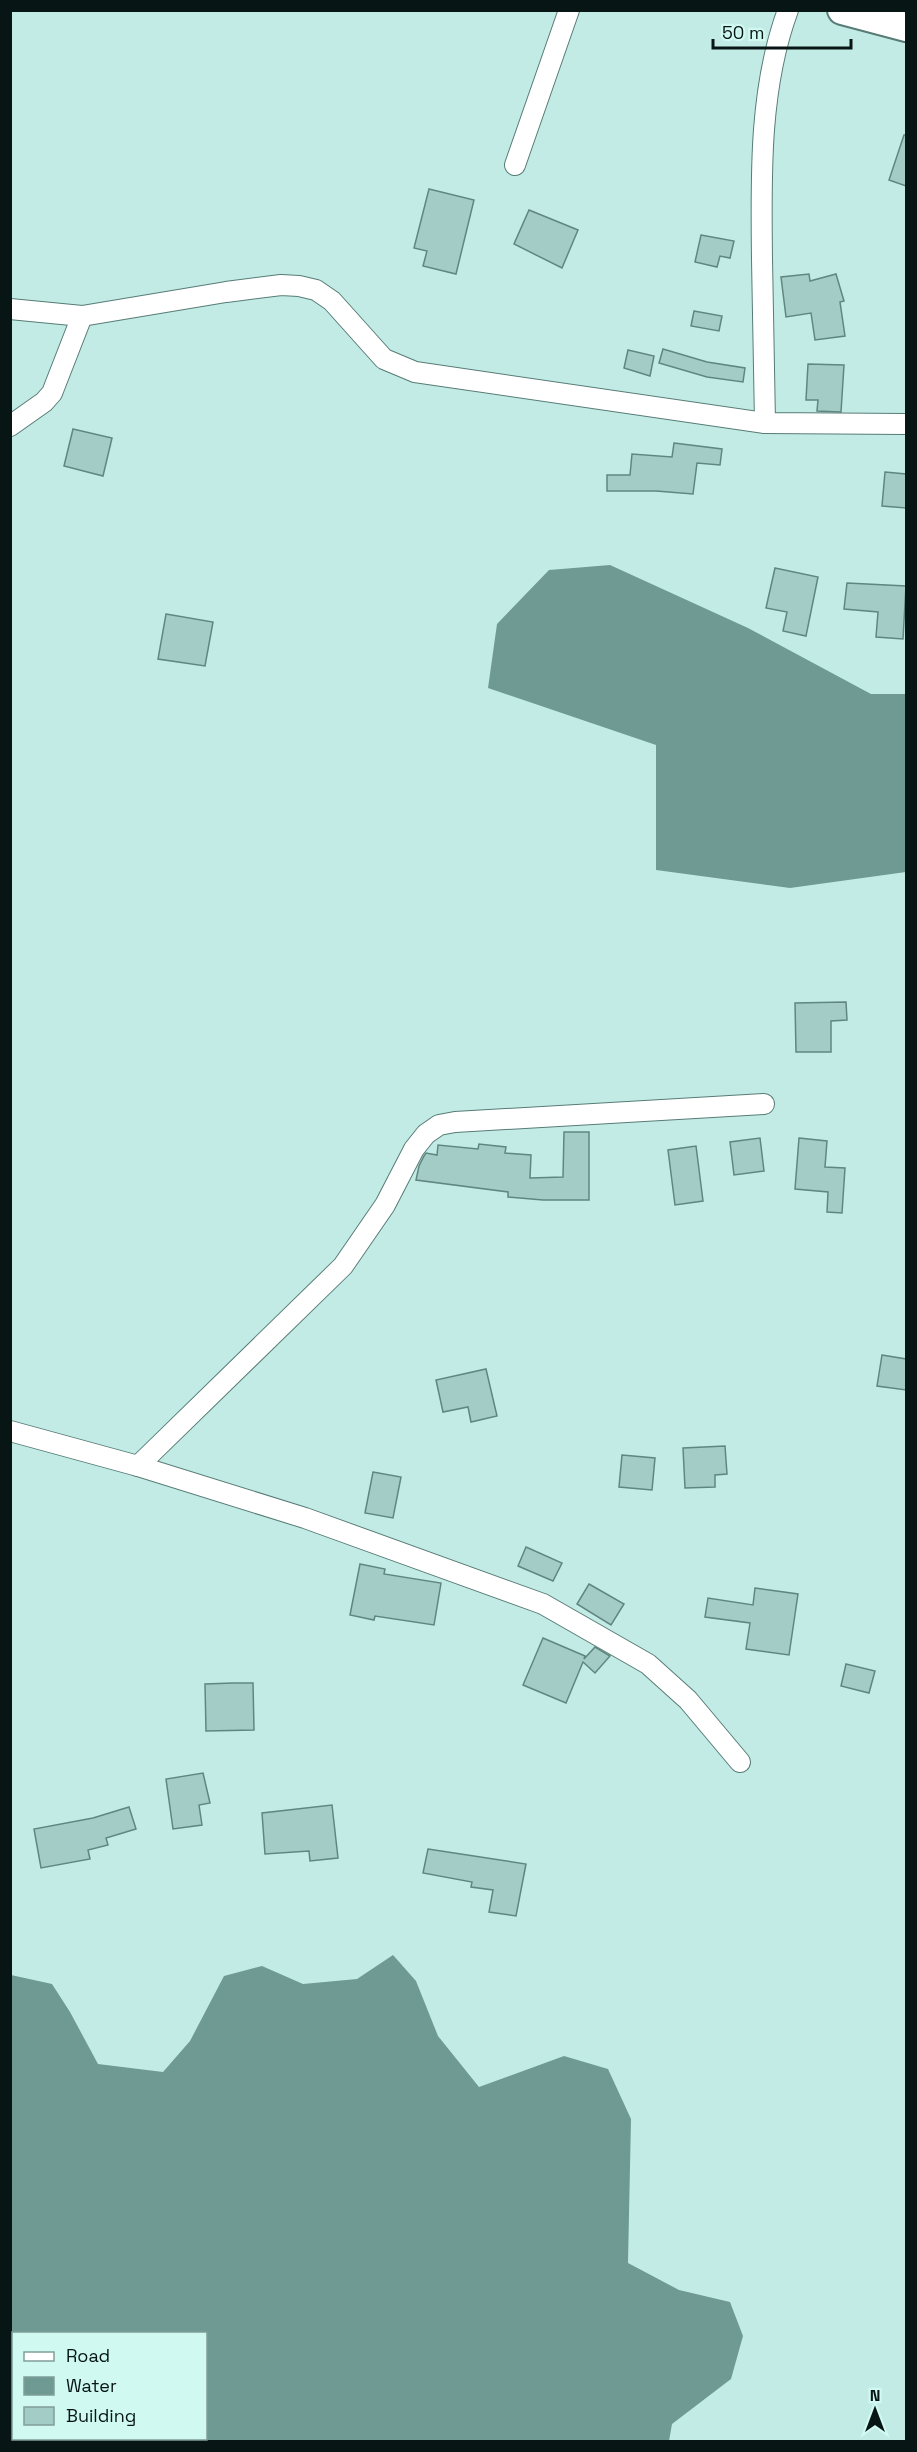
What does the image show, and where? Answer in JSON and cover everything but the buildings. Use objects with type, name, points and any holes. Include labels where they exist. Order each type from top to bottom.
[{"type":"main road","points":[[842,10],[906,27]]},
{"type":"street","points":[[515,165],[569,10]]},
{"type":"street","points":[[765,423],[761,183],[771,74],[780,32],[788,10]]},
{"type":"street","points":[[10,309],[82,316],[226,292],[281,285],[299,286],[316,291],[332,301],[384,359],[415,372],[765,423],[906,424]]},
{"type":"street","points":[[10,426],[44,402],[52,393],[82,316]]},
{"type":"street","points":[[138,1466],[343,1266],[385,1205],[414,1149],[426,1134],[439,1125],[454,1122],[764,1104]]},
{"type":"street","points":[[10,1431],[138,1466],[305,1518],[543,1604],[648,1664],[688,1700],[740,1762]]},
{"type":"water","points":[[610,565],[748,628],[871,694],[906,694],[906,872],[790,888],[656,870],[656,745],[488,688],[497,624],[549,570]]},
{"type":"water","points":[[393,1955],[416,1981],[438,2036],[479,2087],[564,2056],[608,2069],[631,2119],[628,2263],[679,2290],[730,2302],[743,2336],[731,2379],[672,2424],[669,2441],[84,2440],[207,2440],[207,2332],[12,2332],[11,2415],[11,1975],[52,1984],[98,2064],[163,2072],[190,2041],[224,1976],[262,1966],[303,1984],[357,1979]]}]
